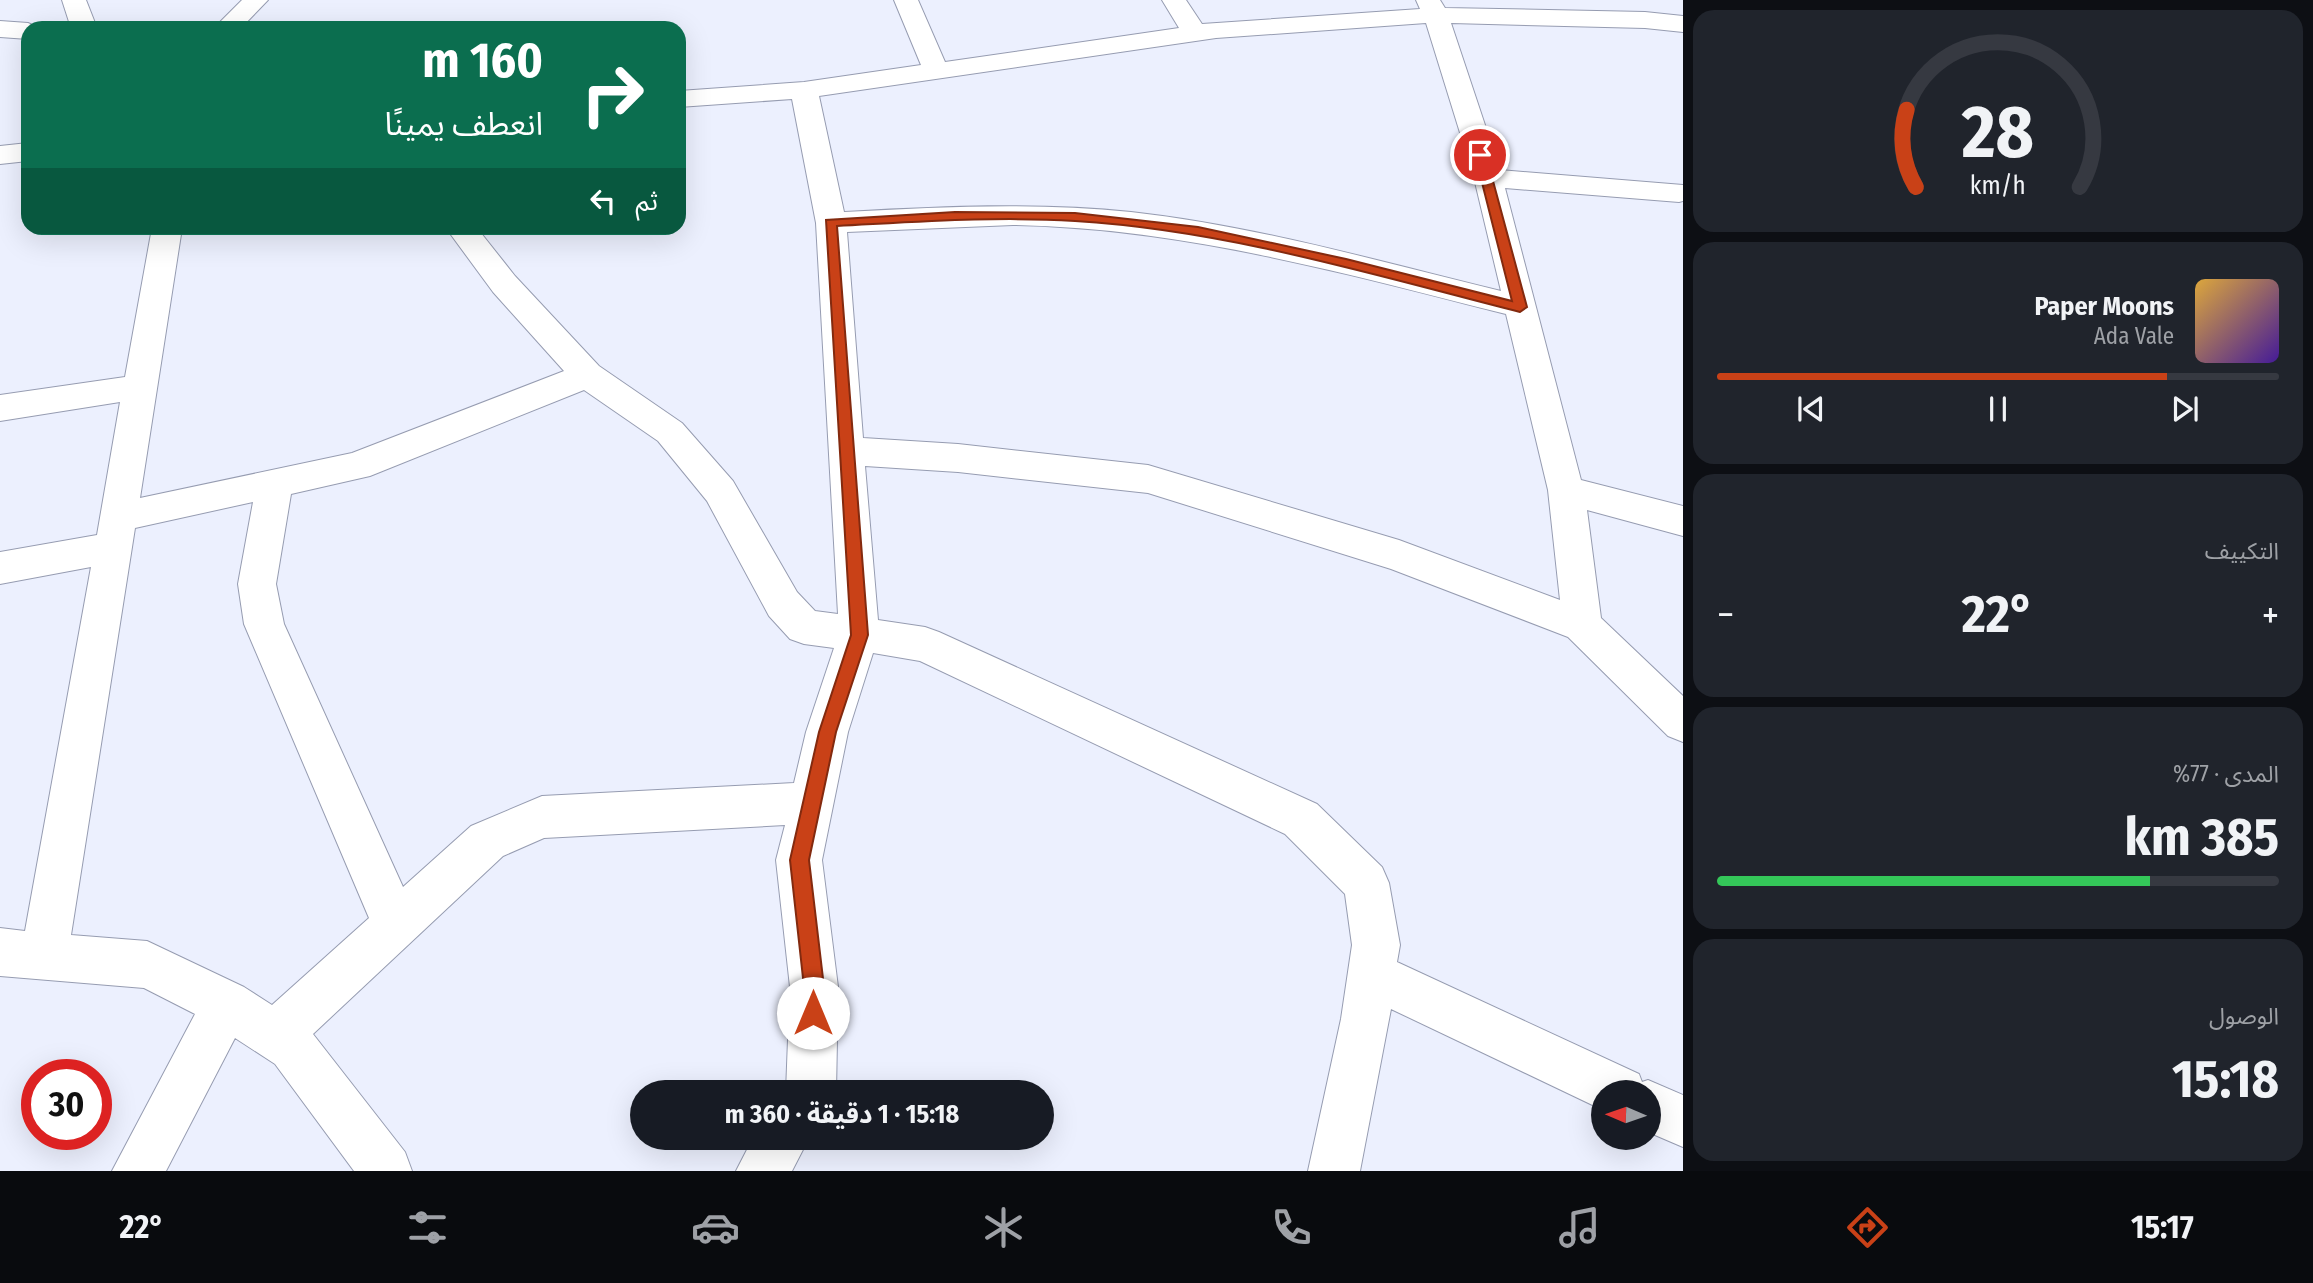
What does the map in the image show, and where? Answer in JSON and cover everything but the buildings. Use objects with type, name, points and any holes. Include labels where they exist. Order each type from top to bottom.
[{"type":"street","points":[[74,0],[82,21]]},
{"type":"street","points":[[234,21],[256,0]]},
{"type":"street","points":[[906,0],[936,71]]},
{"type":"street","points":[[1174,0],[1195,33]]},
{"type":"street","points":[[1432,8],[1488,178],[1566,490],[1582,625]]},
{"type":"street","points":[[686,98],[804,90],[1195,33],[1432,8],[1645,20],[1680,28]]},
{"type":"street","points":[[0,29],[21,30]]},
{"type":"street","points":[[804,90],[831,223],[859,635],[827,732],[799,860],[814,987],[811,1080]]},
{"type":"street","points":[[0,155],[21,153]]},
{"type":"street","points":[[1488,178],[1679,192]]},
{"type":"street","points":[[831,223],[955,216],[1075,217],[1198,231],[1346,263],[1520,307]]},
{"type":"street","points":[[166,235],[116,532],[22,954],[147,965],[227,1004],[292,1047],[386,1171]]},
{"type":"street","points":[[466,235],[504,284],[587,375],[670,432],[720,491],[783,604],[804,627],[925,644],[1301,819],[1366,883],[1376,945],[1334,1171]]},
{"type":"street","points":[[0,568],[275,483],[357,466],[587,375]]},
{"type":"street","points":[[0,408],[140,387]]},
{"type":"street","points":[[846,451],[958,458],[1148,479],[1399,556],[1582,625],[1683,723]]},
{"type":"street","points":[[275,483],[257,584],[264,624],[396,925]]},
{"type":"street","points":[[1566,490],[1683,521]]},
{"type":"street","points":[[275,1036],[487,841],[542,817],[811,803]]},
{"type":"street","points":[[1371,975],[1595,1080]]},
{"type":"street","points":[[138,1171],[227,1004]]},
{"type":"street","points":[[1661,1111],[1683,1121]]},
{"type":"street","points":[[762,1171],[775,1150]]},
{"type":"route","points":[[813,1013],[814,987],[799,860],[827,732],[859,635],[831,223],[955,216],[1075,217],[1198,231],[1346,263],[1520,307],[1480,155]]}]
